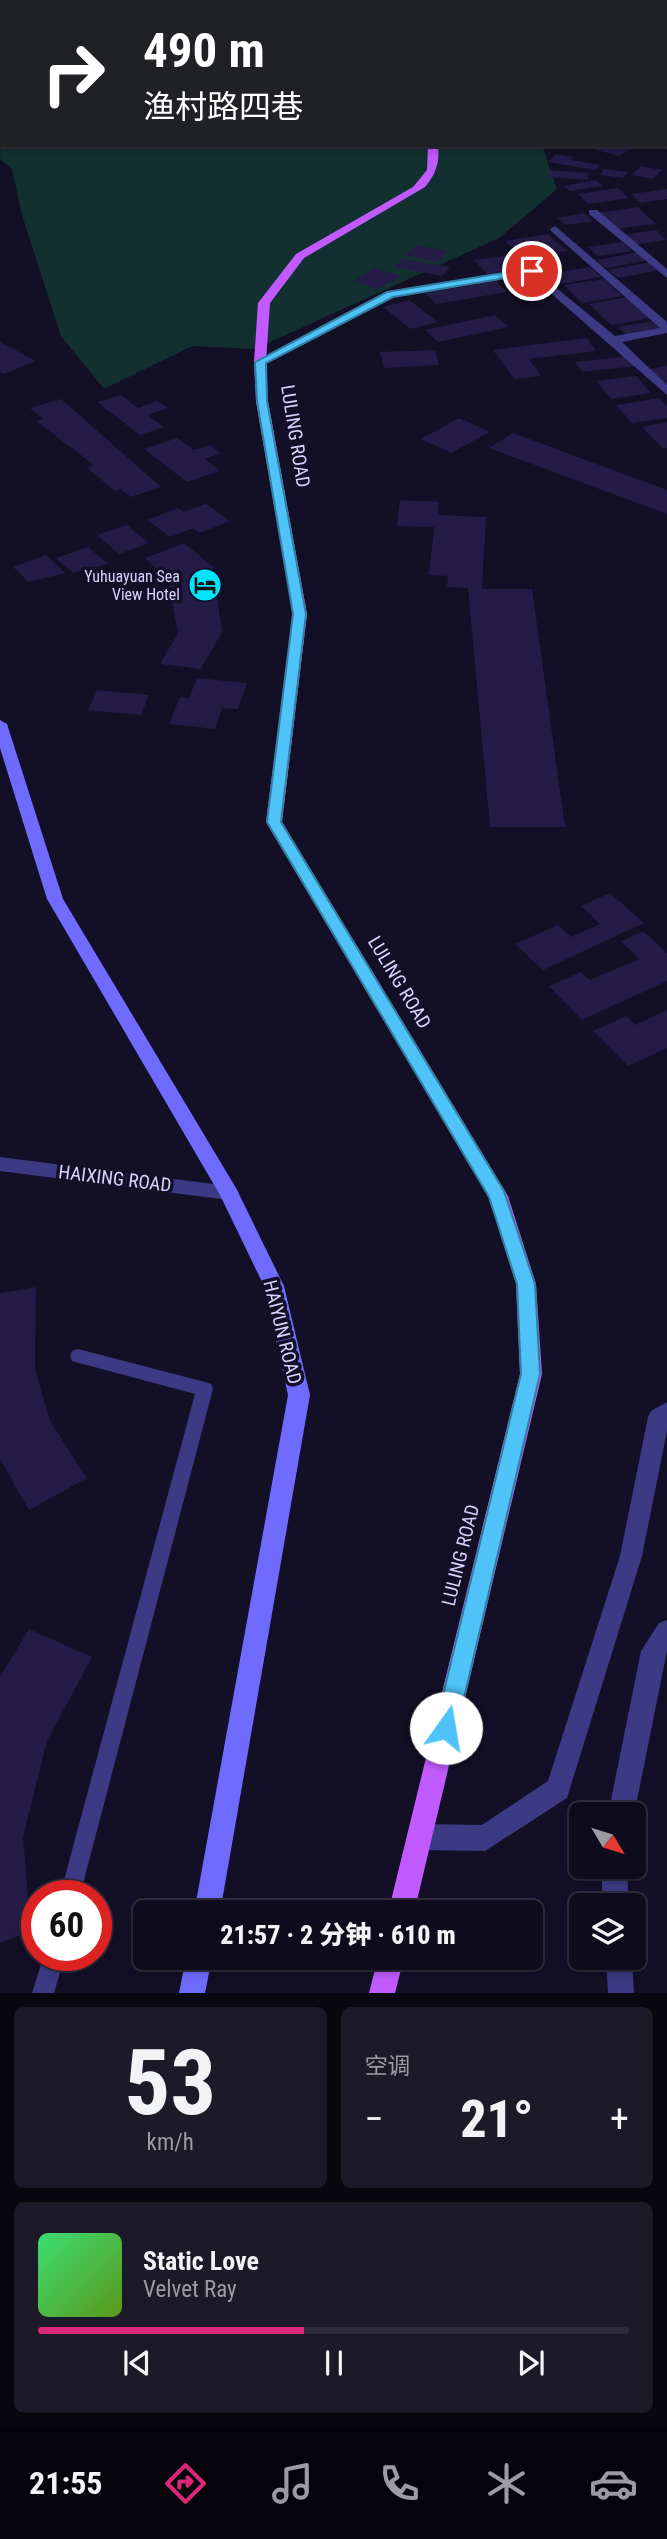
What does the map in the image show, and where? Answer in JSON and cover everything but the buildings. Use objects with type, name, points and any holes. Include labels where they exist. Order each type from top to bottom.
[{"type":"main road","name":"LULING ROAD","points":[[404,1900],[531,1374],[526,1284],[498,1196],[274,822],[299,614],[262,401],[260,362],[264,303],[300,256],[417,189],[428,180],[434,166],[433,147]]},
{"type":"main road","points":[[382,1993],[388,1970]]},
{"type":"street","points":[[593,212],[667,275]]},
{"type":"street","points":[[555,229],[667,329]]},
{"type":"street","points":[[260,362],[390,294],[532,271],[667,391]]},
{"type":"street","points":[[613,341],[667,329]]},
{"type":"street","name":"HAIYUN ROAD","points":[[0,724],[55,899],[229,1193],[274,1286],[299,1395],[209,1900]]},
{"type":"street","name":"HAIXING ROAD","points":[[0,1164],[229,1193]]},
{"type":"street","points":[[419,1837],[485,1838],[558,1789],[631,1556],[659,1417],[667,1411]]},
{"type":"street","points":[[624,1802],[653,1651],[667,1631]]},
{"type":"street","points":[[192,1993],[197,1970]]},
{"type":"street","points":[[620,1970],[621,1993]]},
{"type":"lane","points":[[73,1880],[205,1389],[78,1356]]},
{"type":"lane","points":[[43,1993],[49,1971]]},
{"type":"green space","points":[[1,147],[543,147],[557,189],[499,238],[255,349],[192,346],[104,389],[61,336],[22,215],[12,169],[0,159]]},
{"type":"place","name":"Yuhuayuan Sea View Hotel","points":[[205,585]]},
{"type":"route","points":[[446,1728],[531,1374],[526,1284],[498,1196],[274,822],[299,614],[262,401],[260,362],[390,294],[532,271]]}]
